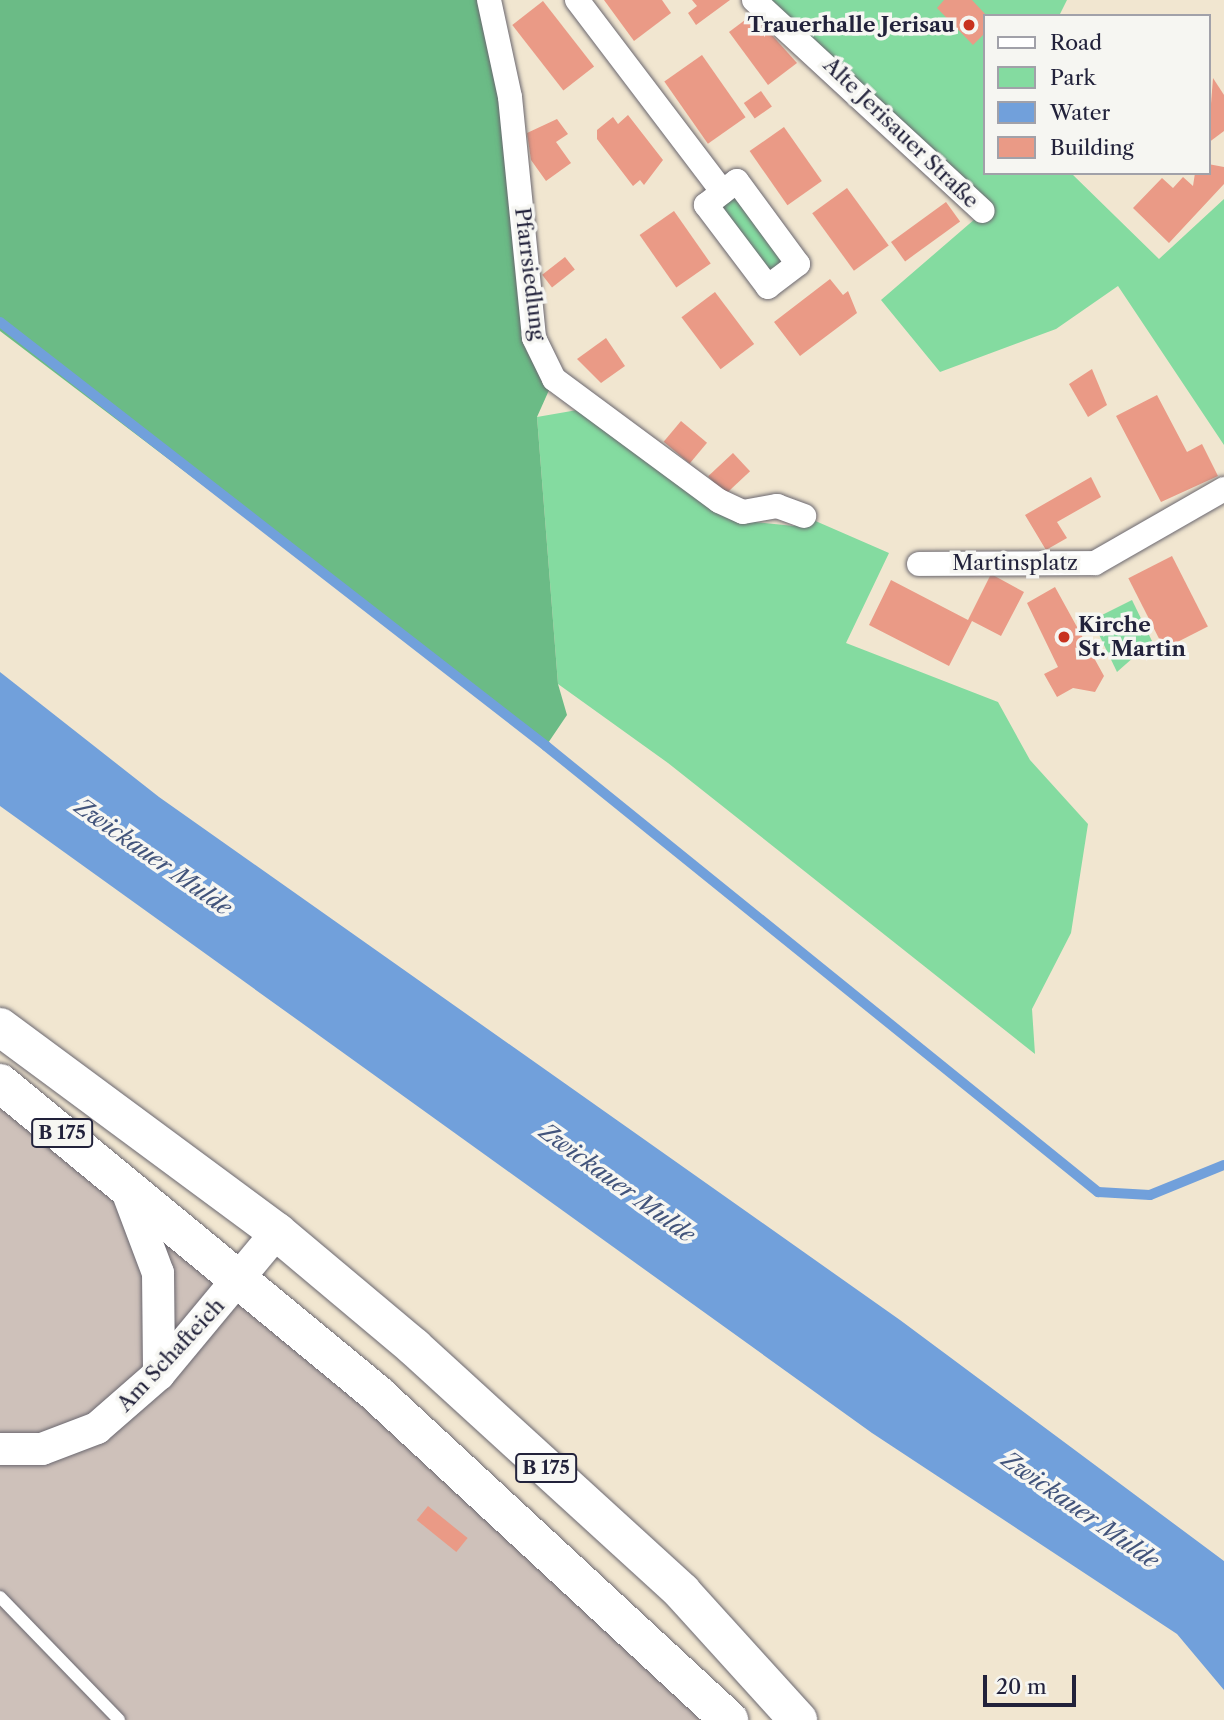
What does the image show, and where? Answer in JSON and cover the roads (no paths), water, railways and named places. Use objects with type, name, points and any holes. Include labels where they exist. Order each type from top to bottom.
[{"type":"main road","name":"B 175","points":[[0,1027],[277,1232],[682,1592],[798,1720]]},
{"type":"main road","name":"B 175","points":[[0,1083],[242,1278],[397,1412],[729,1720]]},
{"type":"street","name":"Pfarrsiedlung","points":[[489,0],[510,96],[534,338],[554,379],[719,501],[743,512],[777,506],[804,516]]},
{"type":"street","points":[[577,0],[723,192]]},
{"type":"street","name":"Alte Jerisauer Straße","points":[[754,0],[983,211]]},
{"type":"street","name":"Martinsplatz","points":[[919,564],[1095,563],[1222,496]]},
{"type":"street","points":[[124,1184],[158,1273],[159,1374]]},
{"type":"street","name":"Am Schafteich","points":[[0,1449],[42,1449],[97,1429],[159,1374],[242,1278],[277,1232]]},
{"type":"lane","points":[[0,1597],[119,1720]]},
{"type":"water","name":"Zwickauer Mulde","points":[[0,672],[159,797],[900,1320],[1224,1561],[1224,1690],[1177,1634],[872,1433],[0,806]]},
{"type":"waterway","points":[[0,322],[546,746],[1098,1192],[1150,1195],[1224,1165]]},
{"type":"place","name":"Trauerhalle Jerisau","points":[[969,25]]},
{"type":"place","name":"Kirche St. Martin","points":[[1064,637]]}]
